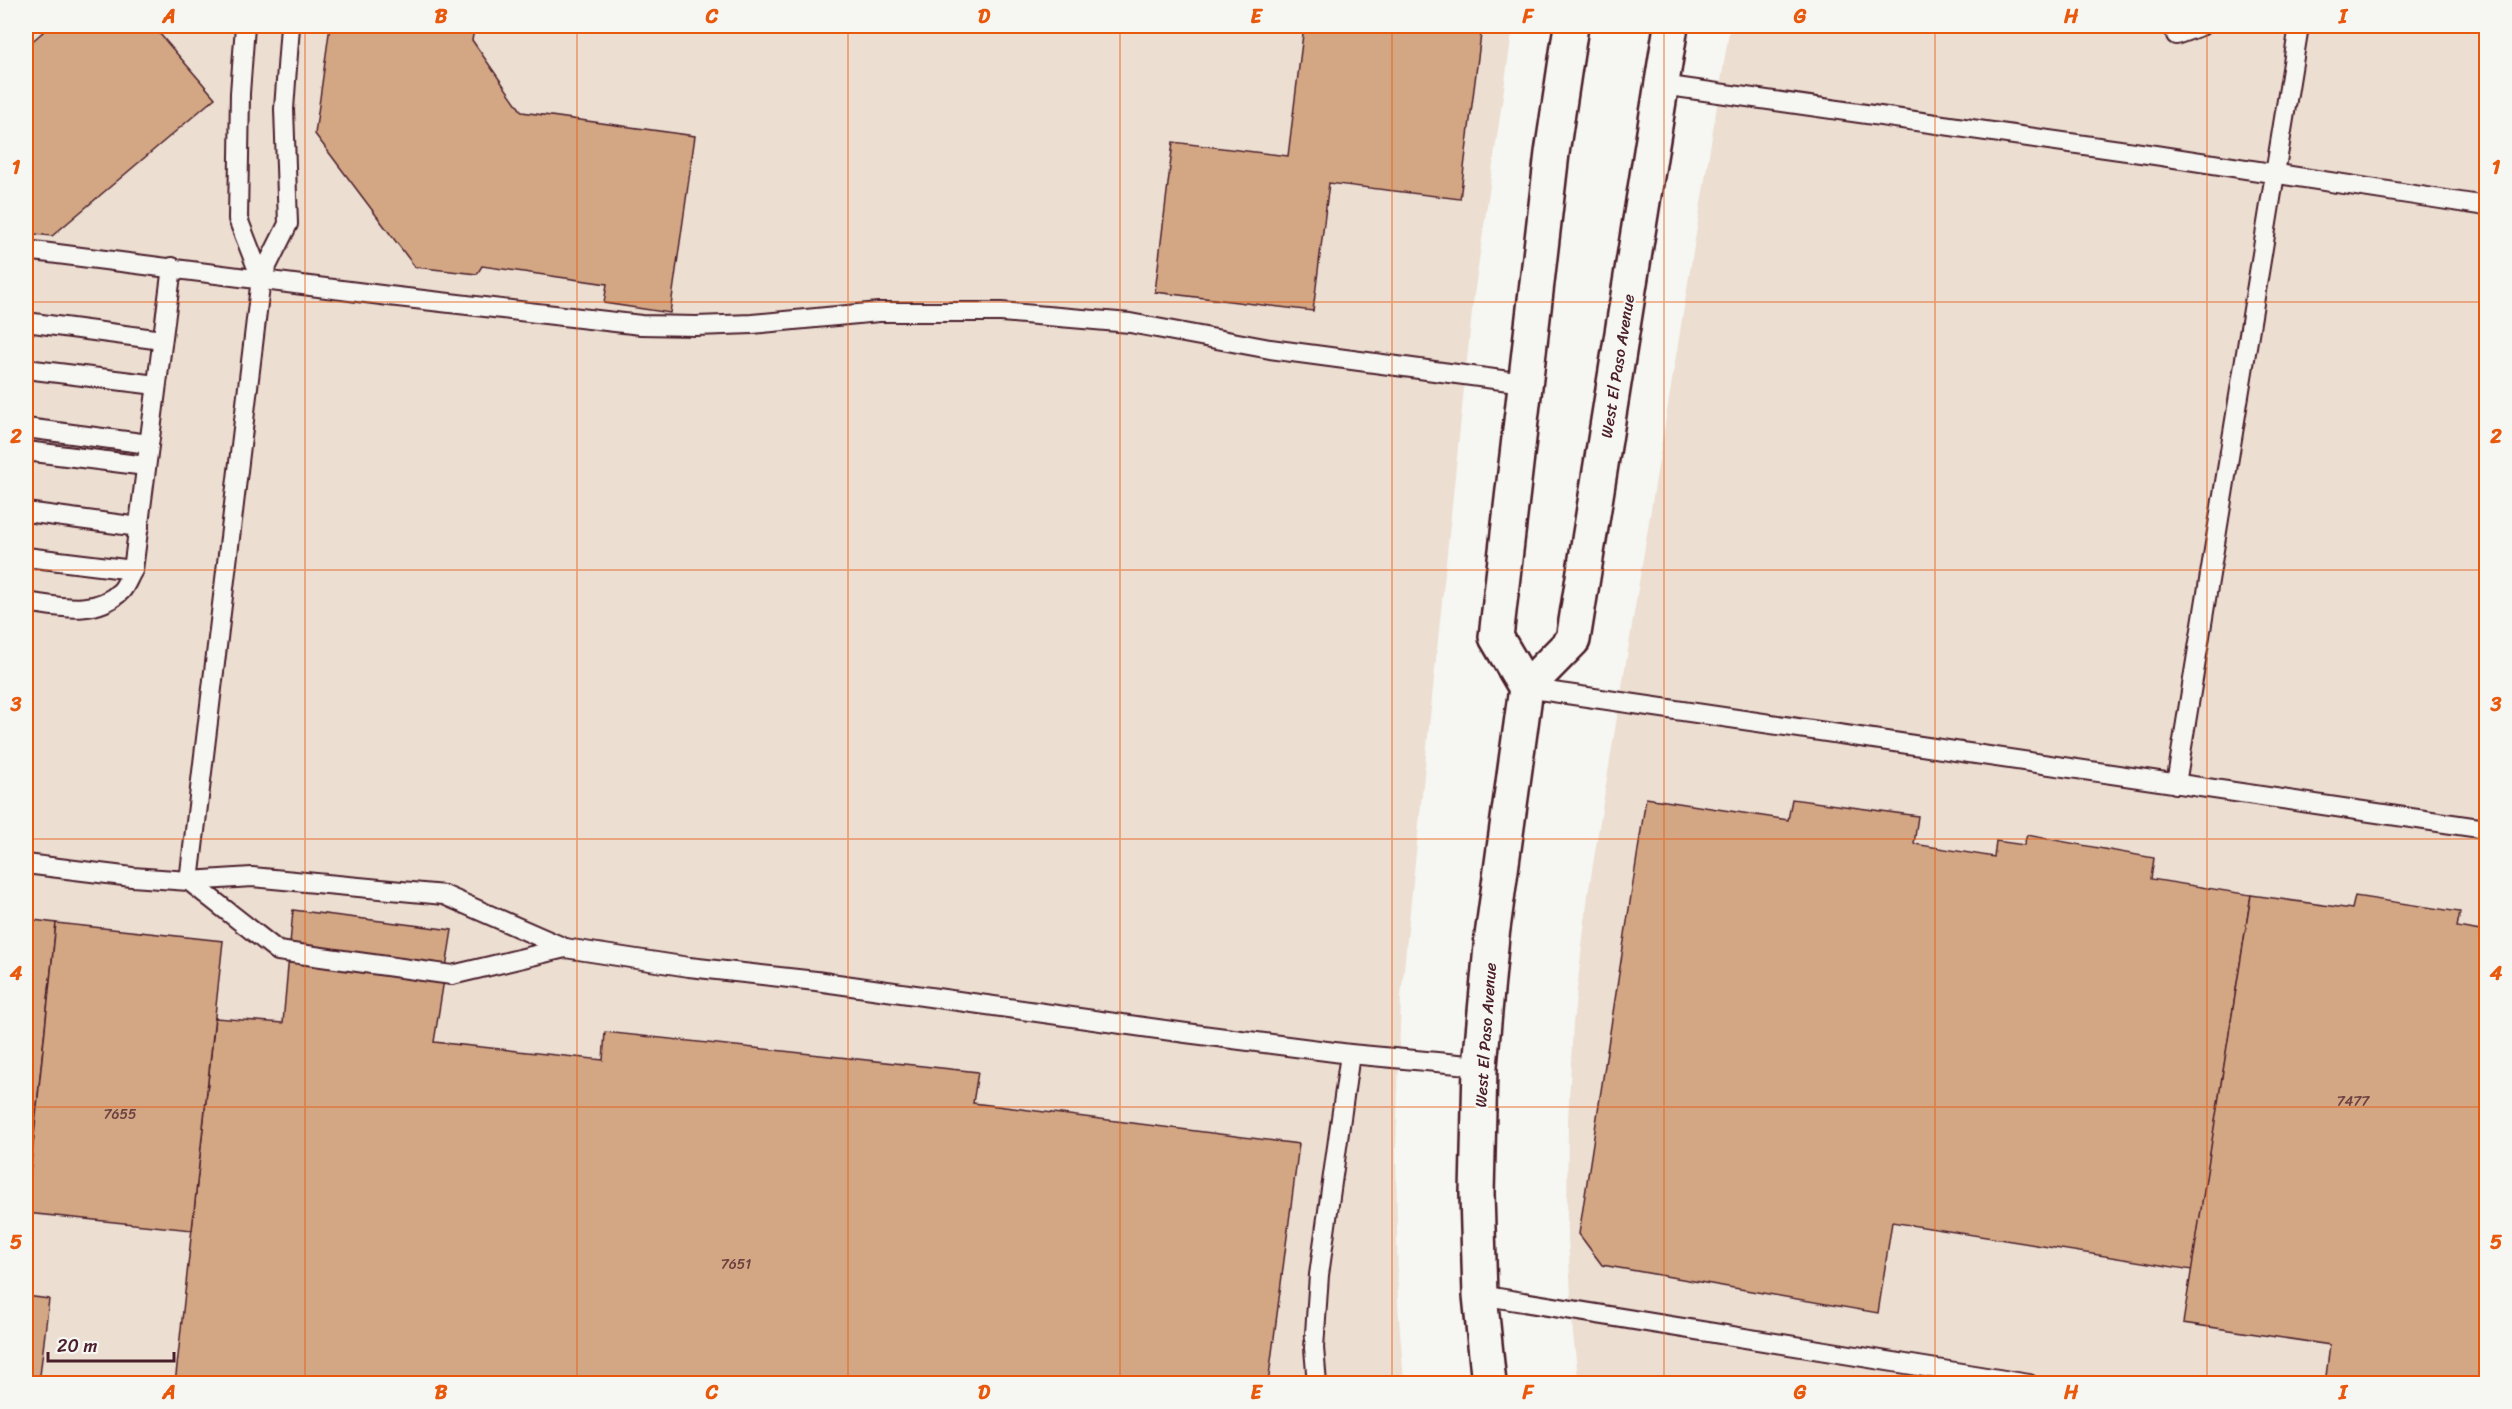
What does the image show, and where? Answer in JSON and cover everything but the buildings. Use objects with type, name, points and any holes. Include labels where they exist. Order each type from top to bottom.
[{"type":"street","points":[[1526,688],[1496,636],[1552,153],[1571,26]]},
{"type":"street","name":"West El Paso Avenue","points":[[1490,1383],[1480,1295],[1477,1194],[1480,1066],[1492,936],[1526,688],[1573,640],[1671,26]]},
{"type":"lane","points":[[245,26],[240,93],[238,219],[261,278]]},
{"type":"lane","points":[[189,881],[261,278],[288,224],[284,109],[290,26]]},
{"type":"lane","points":[[2176,35],[2201,26]]},
{"type":"lane","points":[[2176,783],[2299,26]]},
{"type":"lane","points":[[1662,85],[2275,173],[2487,206]]},
{"type":"lane","points":[[26,250],[640,325],[752,324],[879,312],[1001,312],[1130,323],[1270,349],[1524,383]]},
{"type":"lane","points":[[26,602],[82,609],[101,603],[121,591],[133,570],[171,267]]},
{"type":"lane","points":[[26,322],[162,340]]},
{"type":"lane","points":[[26,369],[156,386]]},
{"type":"lane","points":[[26,428],[149,444]]},
{"type":"lane","points":[[26,451],[146,466]]},
{"type":"lane","points":[[26,512],[139,527]]},
{"type":"lane","points":[[26,557],[133,570]]},
{"type":"lane","points":[[1526,688],[2487,829]]},
{"type":"lane","points":[[26,864],[132,877],[189,881],[252,877],[444,895],[565,948],[689,967],[816,981],[1060,1017],[1350,1054],[1480,1066]]},
{"type":"lane","points":[[189,881],[278,951],[452,975],[565,948]]},
{"type":"lane","points":[[1317,1383],[1314,1348],[1319,1275],[1350,1054]]},
{"type":"lane","points":[[1480,1295],[2029,1383]]},
{"type":"shaded area","points":[[26,26],[1513,26],[1473,302],[1401,997],[1396,1148],[1398,1304],[1404,1383],[26,1383]]},
{"type":"shaded area","points":[[1730,26],[2486,26],[2486,1383],[1579,1384],[1573,1335],[1567,1217],[1568,1120],[1573,1024],[1588,895]]}]
